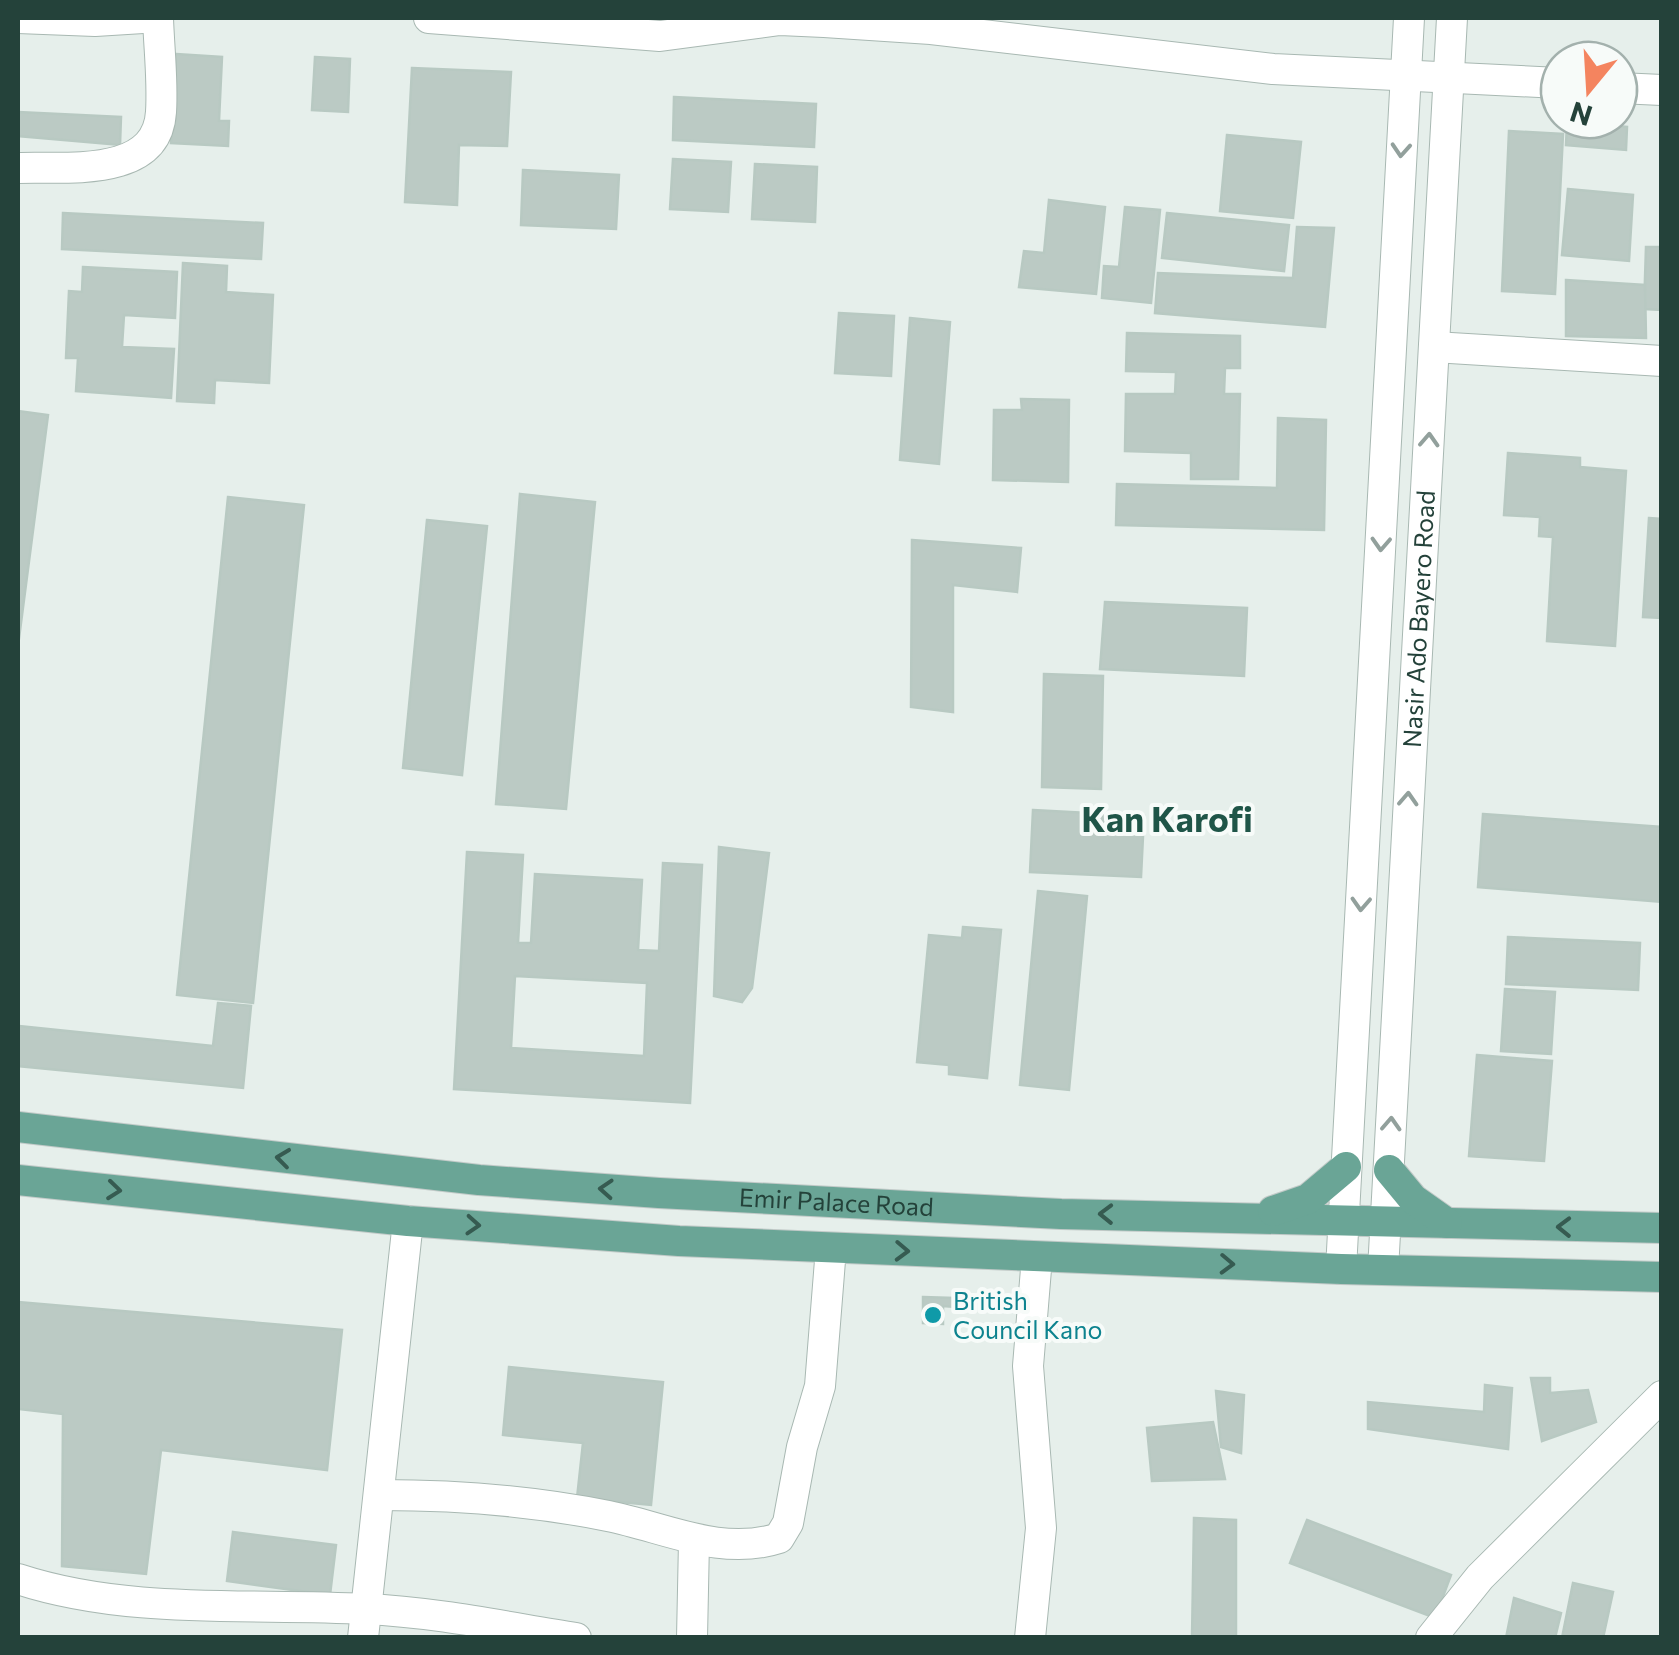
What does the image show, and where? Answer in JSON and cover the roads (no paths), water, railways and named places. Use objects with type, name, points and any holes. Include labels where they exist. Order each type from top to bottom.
[{"type":"main road","name":"Emir Palace Road","points":[[18,1128],[461,1178],[680,1194],[1061,1214],[1662,1228]]},
{"type":"main road","points":[[1255,1217],[1308,1199],[1346,1167]]},
{"type":"main road","points":[[1388,1170],[1412,1199],[1447,1223]]},
{"type":"main road","name":"Emir Palace Road","points":[[18,1180],[408,1221],[679,1240],[1341,1269],[1662,1277]]},
{"type":"main road","points":[[679,1240],[680,1194]]},
{"type":"street","points":[[18,18],[143,18]]},
{"type":"street","points":[[18,168],[97,166],[128,158],[152,142],[161,114],[158,18]]},
{"type":"street","points":[[429,18],[660,36],[780,20],[931,28],[1273,69],[1539,82]]},
{"type":"street","points":[[1341,1269],[1410,18]]},
{"type":"street","name":"Nasir Ado Bayero Road","points":[[1383,1270],[1452,18]]},
{"type":"street","points":[[1434,348],[1662,360]]},
{"type":"street","points":[[366,1623],[408,1221]]},
{"type":"street","points":[[380,1495],[562,1509],[639,1524],[694,1541],[769,1542],[785,1532],[802,1447],[820,1386],[830,1248]]},
{"type":"street","points":[[1030,1638],[1041,1528],[1028,1366],[1037,1257]]},
{"type":"street","points":[[1431,1638],[1480,1577],[1662,1396]]},
{"type":"street","points":[[692,1638],[694,1541]]},
{"type":"street","points":[[18,1579],[71,1593],[112,1598],[366,1623],[576,1638]]},
{"type":"place","name":"British Council Kano","points":[[933,1315]]},
{"type":"district","name":"Kan Karofi","points":[[1167,820]]}]
